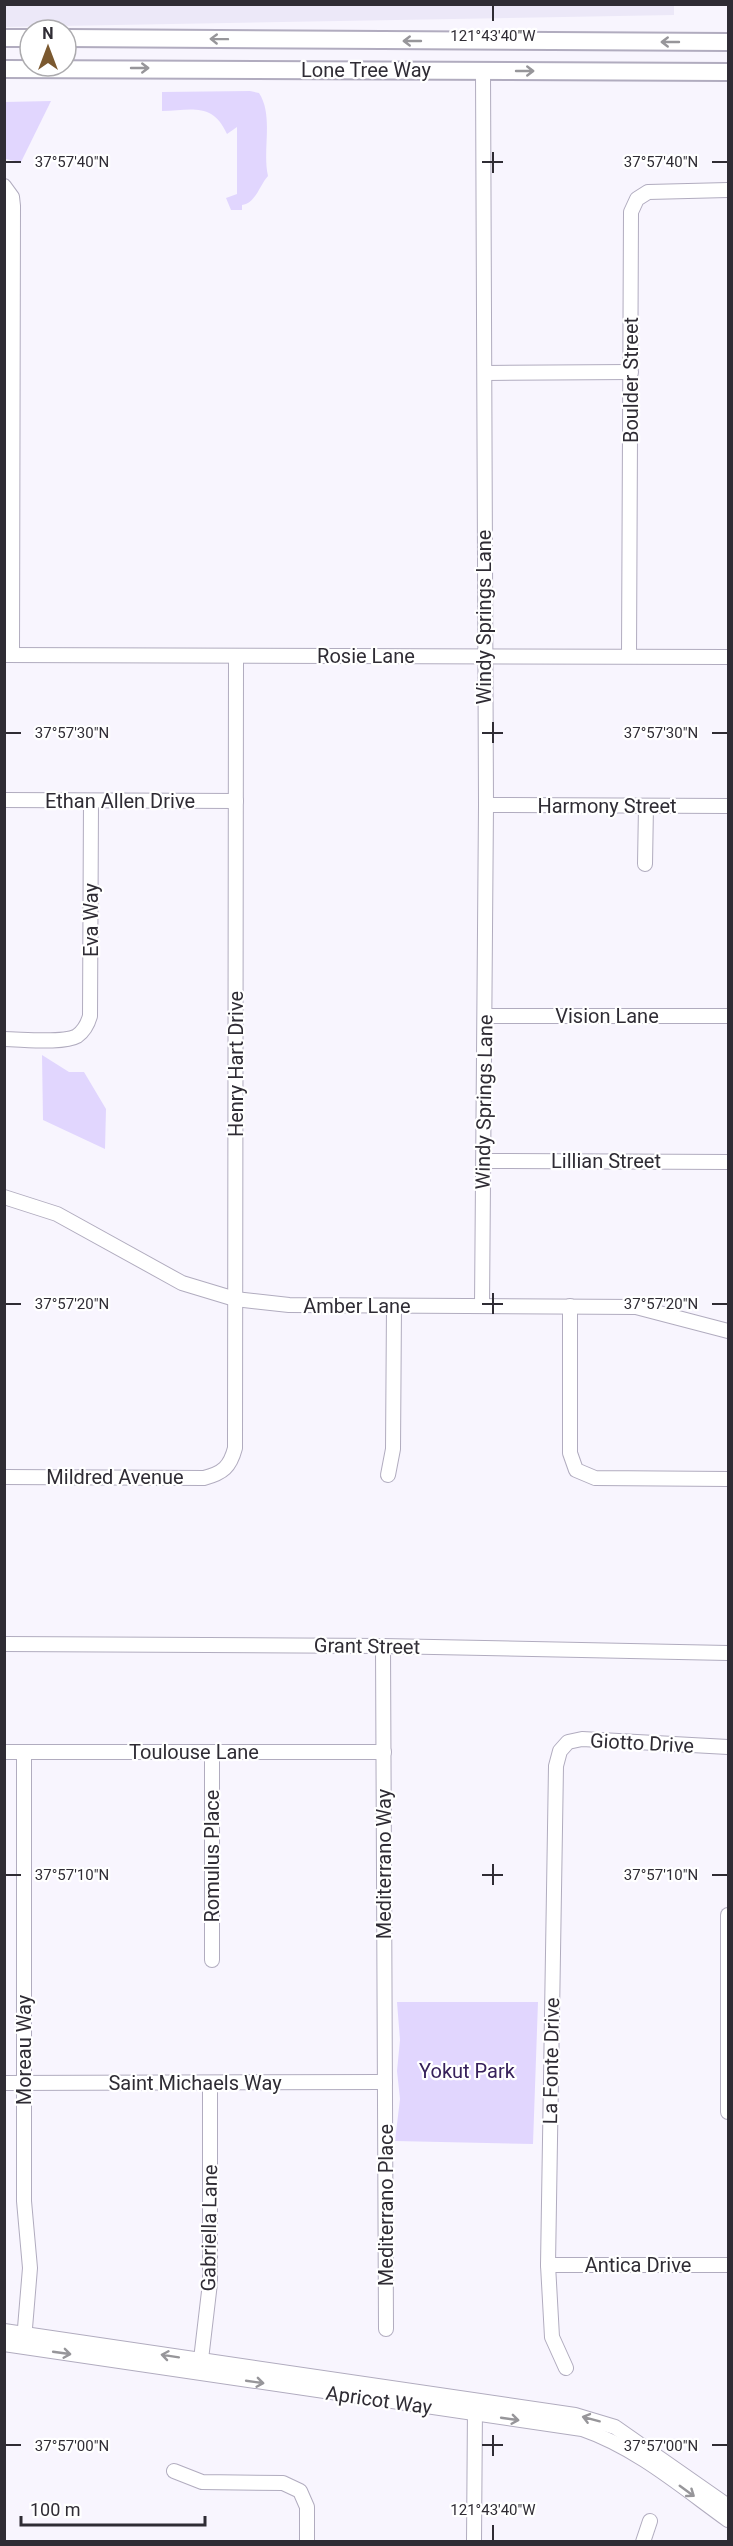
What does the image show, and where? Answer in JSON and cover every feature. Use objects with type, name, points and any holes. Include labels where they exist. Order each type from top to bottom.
[{"type":"main road","name":"Lone Tree Way","points":[[78,38],[729,42]]},
{"type":"main road","name":"Lone Tree Way","points":[[4,69],[729,72]]},
{"type":"street","name":"Windy Springs Lane","points":[[482,1306],[486,805],[483,656],[486,373],[483,71]]},
{"type":"street","points":[[6,187],[13,206],[8,655]]},
{"type":"street","name":"Boulder Street","points":[[629,656],[631,212],[637,199],[648,192],[729,190]]},
{"type":"street","points":[[486,373],[631,372]]},
{"type":"street","name":"Rosie Lane","points":[[8,655],[729,657]]},
{"type":"street","name":"Henry Hart Drive","points":[[224,1471],[231,1461],[235,1448],[236,656]]},
{"type":"street","name":"Ethan Allen Drive","points":[[4,800],[236,801]]},
{"type":"street","name":"Eva Way","points":[[4,1040],[65,1040],[78,1035],[87,1025],[90,1016],[91,801]]},
{"type":"street","name":"Harmony Street","points":[[486,805],[729,806]]},
{"type":"street","points":[[645,864],[646,806]]},
{"type":"street","name":"Vision Lane","points":[[485,1016],[729,1016]]},
{"type":"street","name":"Lillian Street","points":[[484,1161],[729,1162]]},
{"type":"street","name":"Amber Lane","points":[[4,1197],[57,1214],[182,1283],[235,1299],[289,1305],[636,1307],[729,1331]]},
{"type":"street","points":[[388,1475],[393,1449],[394,1306]]},
{"type":"street","points":[[570,1306],[570,1453],[576,1470],[595,1478],[729,1479]]},
{"type":"street","name":"Mildred Avenue","points":[[4,1477],[204,1478],[224,1471]]},
{"type":"street","name":"Grant Street","points":[[4,1644],[382,1646],[729,1653]]},
{"type":"street","name":"Mediterrano Way","points":[[382,1646],[385,2082]]},
{"type":"street","name":"Giotto Drive","points":[[560,1751],[567,1742],[582,1739],[729,1747]]},
{"type":"street","name":"La Fonte Drive","points":[[560,1751],[556,1766],[548,2265],[552,2337],[566,2368]]},
{"type":"street","name":"Toulouse Lane","points":[[4,1752],[384,1752]]},
{"type":"street","name":"Moreau Way","points":[[24,1752],[24,2201],[30,2268],[24,2340]]},
{"type":"street","name":"Romulus Place","points":[[212,1752],[212,1960]]},
{"type":"street","points":[[729,1915],[729,2112]]},
{"type":"street","name":"Saint Michaels Way","points":[[4,2084],[385,2082]]},
{"type":"street","name":"Mediterrano Place","points":[[385,2082],[386,2329]]},
{"type":"street","name":"Gabriella Lane","points":[[200,2367],[210,2283],[210,2083]]},
{"type":"street","name":"Antica Drive","points":[[548,2265],[729,2265]]},
{"type":"street","name":"Apricot Way","points":[[4,2331],[24,2340],[475,2408],[582,2429],[611,2439],[729,2520]]},
{"type":"street","name":"Apricot Way","points":[[4,2344],[24,2340]]},
{"type":"street","points":[[474,2541],[475,2408]]},
{"type":"street","name":"Apricot Way","points":[[475,2408],[575,2415],[615,2427],[729,2506]]},
{"type":"street","points":[[174,2470],[202,2482],[283,2483],[300,2491],[307,2507],[307,2541]]},
{"type":"street","points":[[643,2541],[650,2520]]},
{"type":"shaded area","points":[[5,4],[674,5],[674,15],[78,26],[78,18],[18,18],[18,27],[4,27]]},
{"type":"green space","points":[[250,91],[259,93],[266,112],[268,176],[254,198],[242,205],[242,210],[231,210],[226,198],[237,194],[237,127],[227,134],[215,117],[208,112],[192,109],[162,111],[162,92]]},
{"type":"green space","points":[[51,101],[21,162],[5,159],[5,102]]},
{"type":"green space","points":[[42,1055],[69,1072],[84,1072],[106,1109],[105,1149],[43,1120]]},
{"type":"green space","name":"Yokut Park","points":[[397,2002],[538,2002],[533,2144],[395,2141],[400,2099],[397,2071],[400,2040]]}]
